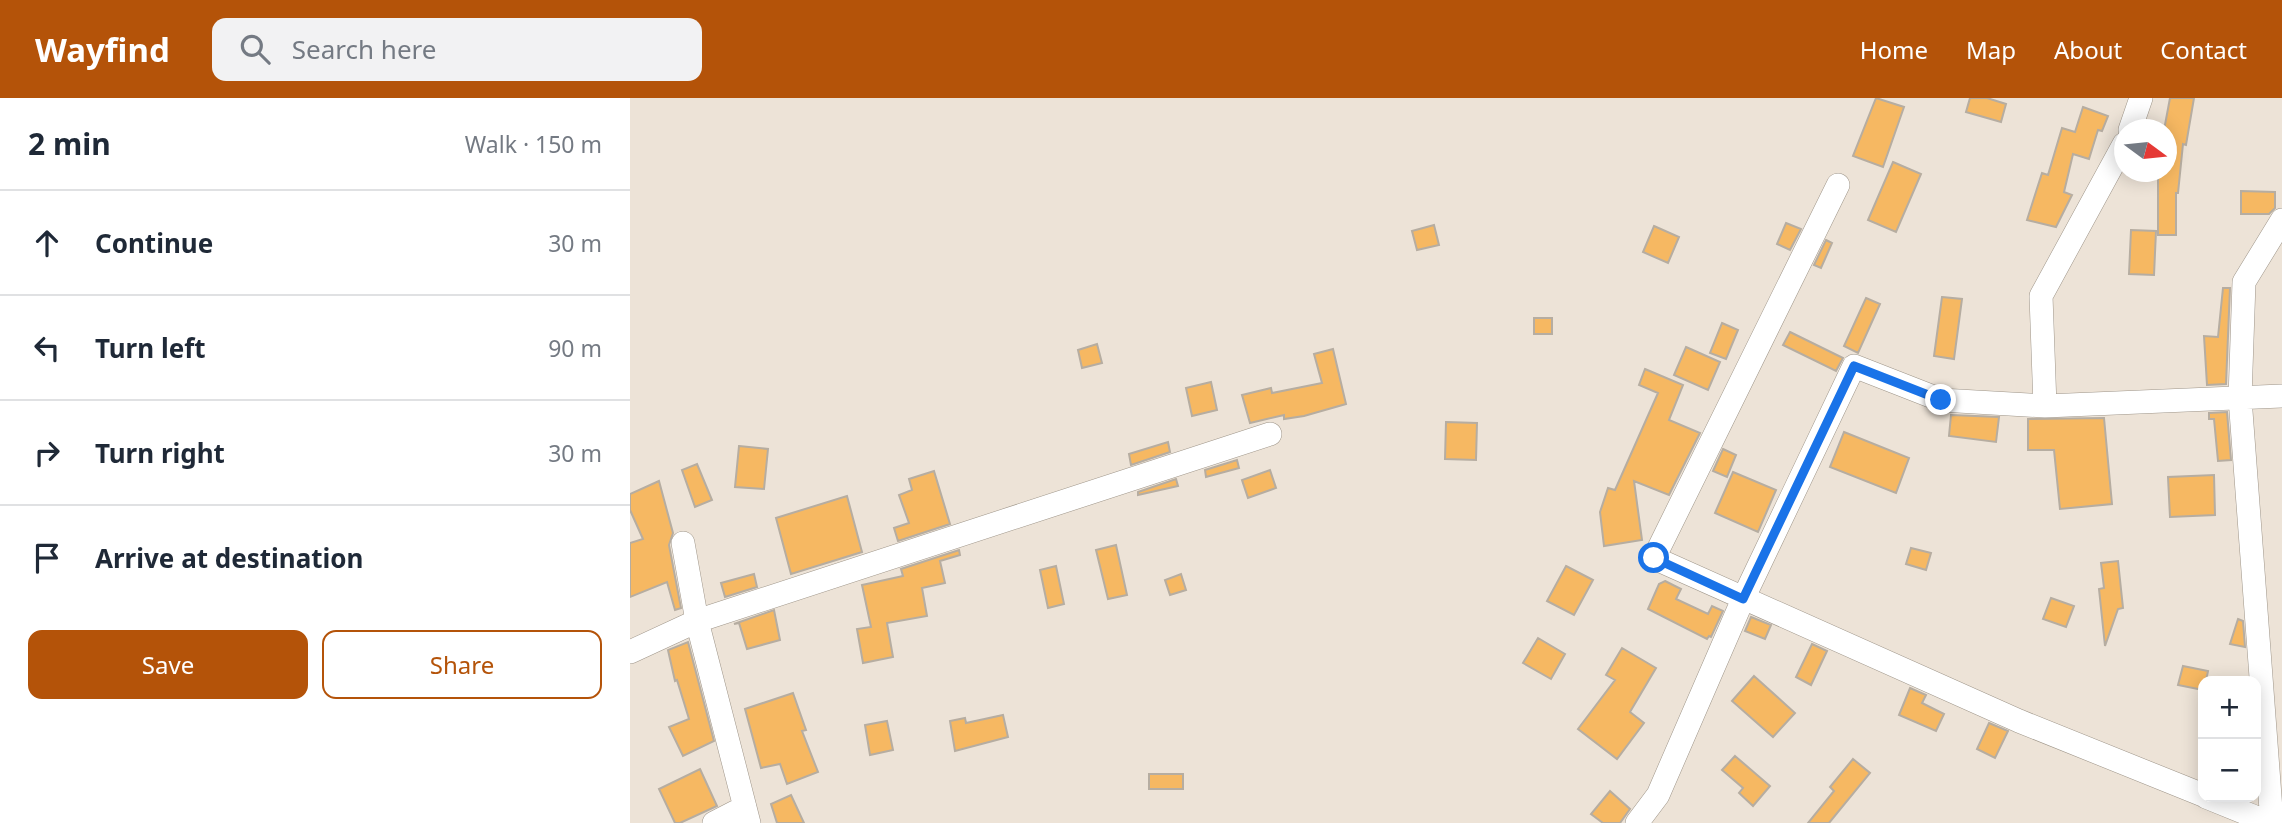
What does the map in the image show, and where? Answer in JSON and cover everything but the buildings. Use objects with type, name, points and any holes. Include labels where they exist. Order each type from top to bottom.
[{"type":"street","points":[[2134,119],[2141,98]]},
{"type":"street","points":[[2045,406],[2041,296],[2114,162]]},
{"type":"street","points":[[1838,185],[1654,558],[2019,721],[2198,793]]},
{"type":"street","points":[[2220,802],[2271,823],[2240,398],[2244,282],[2282,220]]},
{"type":"street","points":[[1637,823],[1658,795],[1743,599],[1854,366],[1941,400],[2045,406],[2282,396]]},
{"type":"street","points":[[630,652],[696,621],[1270,434]]},
{"type":"street","points":[[683,544],[696,621],[747,815],[714,823]]},
{"type":"route","points":[[1654,558],[1743,599],[1854,366],[1941,400]]}]
